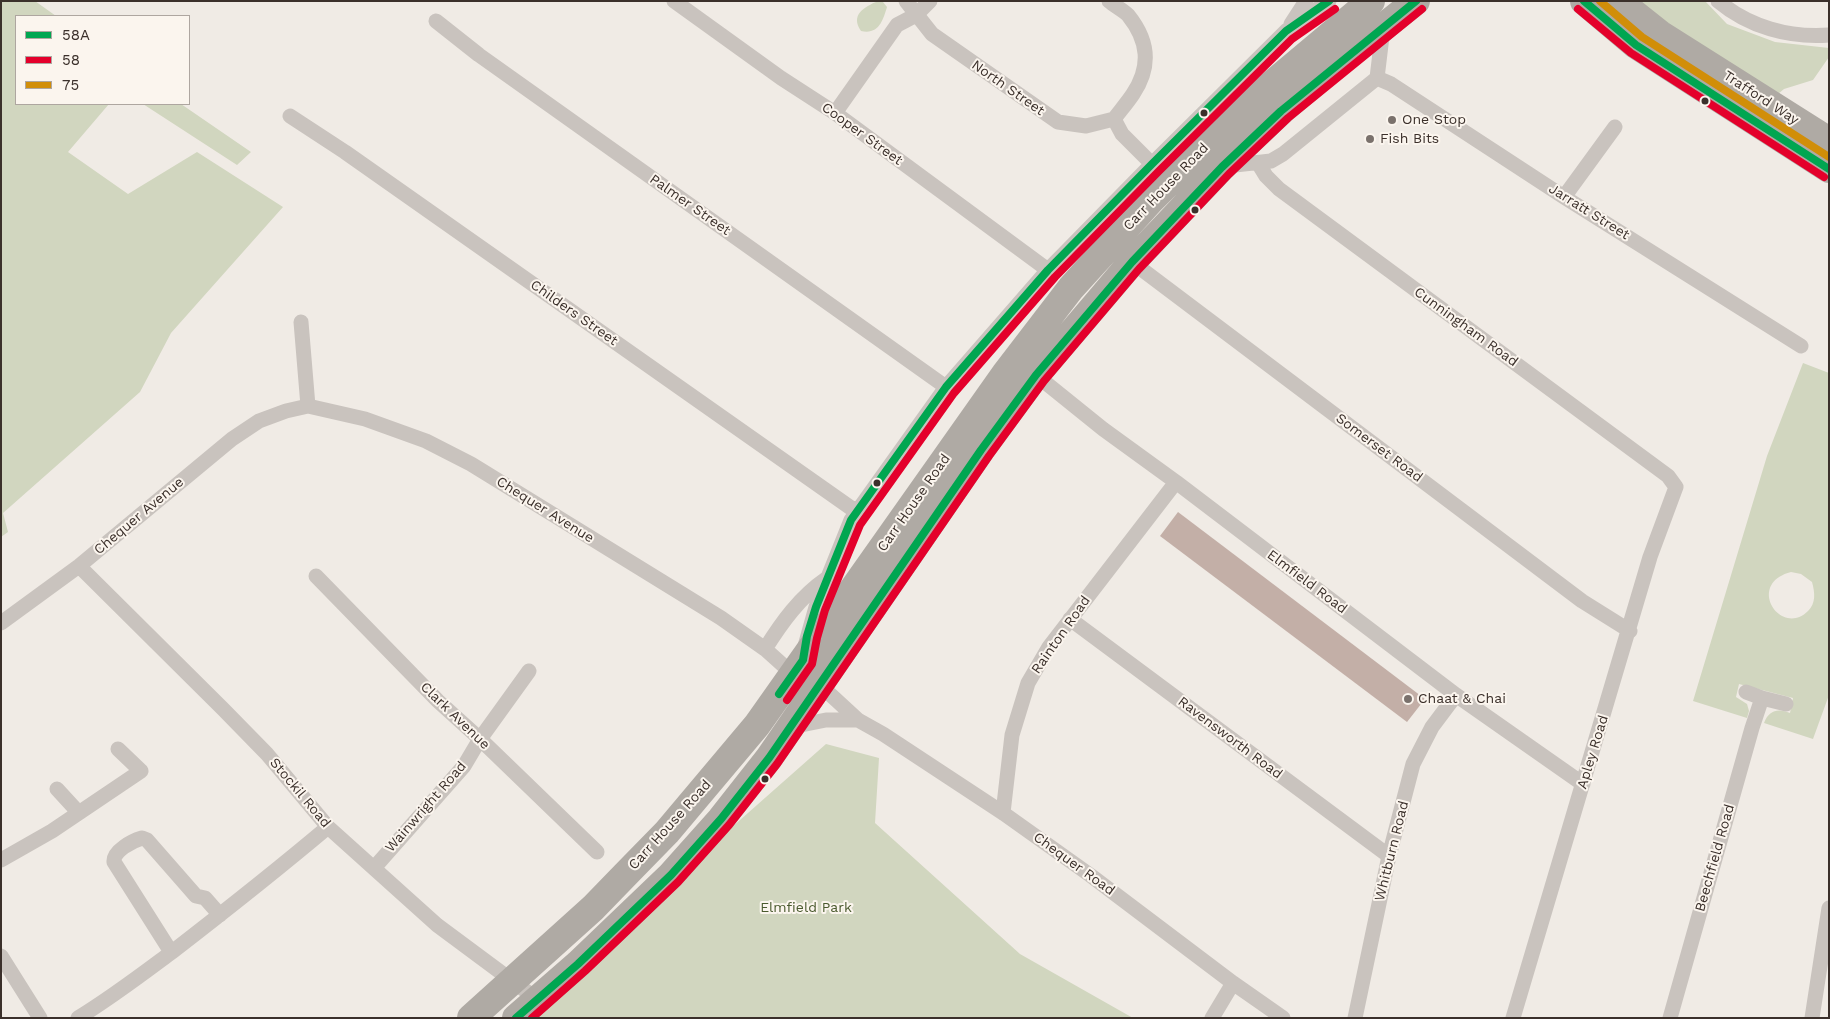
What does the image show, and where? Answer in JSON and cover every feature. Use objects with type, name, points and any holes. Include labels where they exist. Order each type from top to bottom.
[{"type":"highway","name":"Carr House Road","points":[[471,1018],[593,908],[667,832],[757,725],[1005,374],[1071,288],[1150,201],[1247,106],[1371,1]]},
{"type":"highway","name":"Carr House Road","points":[[516,1018],[578,964],[671,874],[721,819],[791,727],[981,450],[1036,375],[1132,262],[1222,167],[1281,111],[1416,1]]},
{"type":"highway","name":"Trafford Way","points":[[1584,1],[1636,45],[1829,169]]},
{"type":"highway","name":"Trafford Way","points":[[1622,1],[1631,11],[1660,34],[1829,141]]},
{"type":"street","name":"North Street","points":[[906,1],[932,34],[1058,122],[1086,126],[1114,120]]},
{"type":"street","points":[[835,113],[897,26],[916,15],[930,1]]},
{"type":"street","points":[[1109,1],[1128,15],[1144,42],[1146,52],[1144,70],[1137,86],[1114,120],[1122,134],[1152,164]]},
{"type":"street","points":[[1286,31],[1306,1]]},
{"type":"street","points":[[796,670],[806,636],[846,530],[858,509],[946,387],[1048,270],[1152,164],[1286,31],[1329,1]]},
{"type":"street","points":[[1718,1],[1740,17],[1763,28],[1812,36],[1829,35]]},
{"type":"street","name":"Cooper Street","points":[[677,2],[781,78],[835,113],[1048,270]]},
{"type":"street","name":"Palmer Street","points":[[436,21],[479,55],[946,387]]},
{"type":"street","points":[[1222,167],[1270,161],[1282,154],[1377,78],[1383,27]]},
{"type":"street","name":"Jarratt Street","points":[[1377,78],[1392,84],[1564,197],[1801,346]]},
{"type":"street","name":"Childers Street","points":[[290,116],[345,152],[850,508],[858,509]]},
{"type":"street","points":[[1564,197],[1615,127]]},
{"type":"street","name":"Cunningham Road","points":[[1258,163],[1266,176],[1279,189],[1668,476],[1676,487]]},
{"type":"street","name":"Somerset Road","points":[[1132,262],[1582,601],[1630,631]]},
{"type":"street","points":[[301,322],[308,406]]},
{"type":"street","name":"Elmfield Road","points":[[1036,375],[1103,429],[1176,482],[1456,695],[1583,784]]},
{"type":"street","name":"Chequer Avenue","points":[[1,623],[80,566],[232,438],[258,421],[286,411],[308,406],[365,420],[426,440],[449,452],[713,613],[765,649],[786,667],[796,670]]},
{"type":"street","name":"Rainton Road","points":[[1003,813],[1012,735],[1028,683],[1038,664],[1070,619],[1176,482]]},
{"type":"street","name":"Apley Road","points":[[1513,1018],[1630,631],[1650,557],[1676,487]]},
{"type":"street","name":"Stockil Road","points":[[80,566],[260,747],[328,827],[437,925],[538,1000]]},
{"type":"street","name":"Clark Avenue","points":[[316,576],[438,701],[597,852]]},
{"type":"street","points":[[765,649],[786,616],[817,585],[827,578]]},
{"type":"street","name":"Ravensworth Road","points":[[1070,619],[1389,856]]},
{"type":"street","name":"Wainwright Road","points":[[374,868],[464,766],[480,739],[529,672]]},
{"type":"street","name":"Chequer Road","points":[[820,685],[858,720],[1003,813],[1283,1018]]},
{"type":"street","points":[[1746,692],[1786,704]]},
{"type":"street","name":"Whitburn Road","points":[[1354,1018],[1389,856],[1413,764],[1432,726],[1456,695]]},
{"type":"street","name":"Beechfield Road","points":[[1670,1018],[1762,698]]},
{"type":"street","points":[[791,727],[826,720],[858,720]]},
{"type":"street","points":[[1,860],[52,831],[141,771],[118,749]]},
{"type":"street","points":[[56,789],[79,813]]},
{"type":"street","points":[[78,1018],[107,1000],[220,915],[328,827]]},
{"type":"street","points":[[171,952],[114,862],[116,854],[136,840],[142,838],[148,840],[196,896],[205,898],[220,915]]},
{"type":"street","points":[[1812,1018],[1829,908]]},
{"type":"street","points":[[1,956],[40,1018]]},
{"type":"street","points":[[1212,1018],[1233,983]]},
{"type":"green space","points":[[1,1],[35,1],[55,15],[15,15],[15,105],[108,105],[68,152],[128,194],[197,152],[283,207],[171,333],[140,392],[3,513],[8,532],[1,537]]},
{"type":"green space","points":[[878,1],[883,2],[887,7],[882,21],[872,31],[861,31],[857,20],[860,12]]},
{"type":"green space","points":[[1635,1],[1705,1],[1727,24],[1775,42],[1829,48],[1829,57],[1813,80],[1784,89],[1778,94],[1690,39]]},
{"type":"green space","points":[[145,105],[182,105],[251,152],[237,165]]},
{"type":"green space","points":[[1803,363],[1829,373],[1829,695],[1813,739],[1764,723],[1768,715],[1774,711],[1790,713],[1793,698],[1739,684],[1736,697],[1747,704],[1749,711],[1747,718],[1693,701],[1767,456]],"holes":[[[1791,572],[1801,574],[1812,582],[1814,601],[1811,608],[1798,618],[1787,618],[1779,614],[1772,606],[1769,597],[1770,587],[1777,578]]]},
{"type":"green space","name":"Elmfield Park","points":[[826,744],[879,758],[875,823],[1020,954],[1133,1018],[516,1018]]},
{"type":"building","points":[[1178,512],[1425,699],[1407,722],[1160,536]]},
{"type":"transit line","name":"58A","points":[[779,694],[803,660],[807,636],[816,607],[851,520],[946,387],[1048,270],[1152,164],[1286,31],[1329,1]]},
{"type":"transit line","name":"58A","points":[[516,1018],[578,964],[671,875],[721,819],[769,758],[981,450],[1036,375],[1132,262],[1222,167],[1281,111],[1416,1]]},
{"type":"transit line","name":"58A","points":[[1584,1],[1636,45],[1829,169]]},
{"type":"transit line","name":"75","points":[[1600,1],[1642,37],[1829,157]]},
{"type":"transit line","name":"58","points":[[787,700],[812,664],[825,610],[860,525],[954,393],[1055,277],[1159,171],[1292,39],[1335,9]]},
{"type":"transit line","name":"58","points":[[532,1018],[585,971],[678,882],[729,825],[777,764],[989,456],[1044,381],[1139,269],[1229,174],[1288,118],[1422,9]]},
{"type":"transit line","name":"58","points":[[1578,9],[1631,53],[1824,177]]},
{"type":"place","name":"One Stop","points":[[1392,120]]},
{"type":"place","name":"Fish Bits","points":[[1370,139]]},
{"type":"place","name":"Chaat & Chai","points":[[1408,699]]}]
